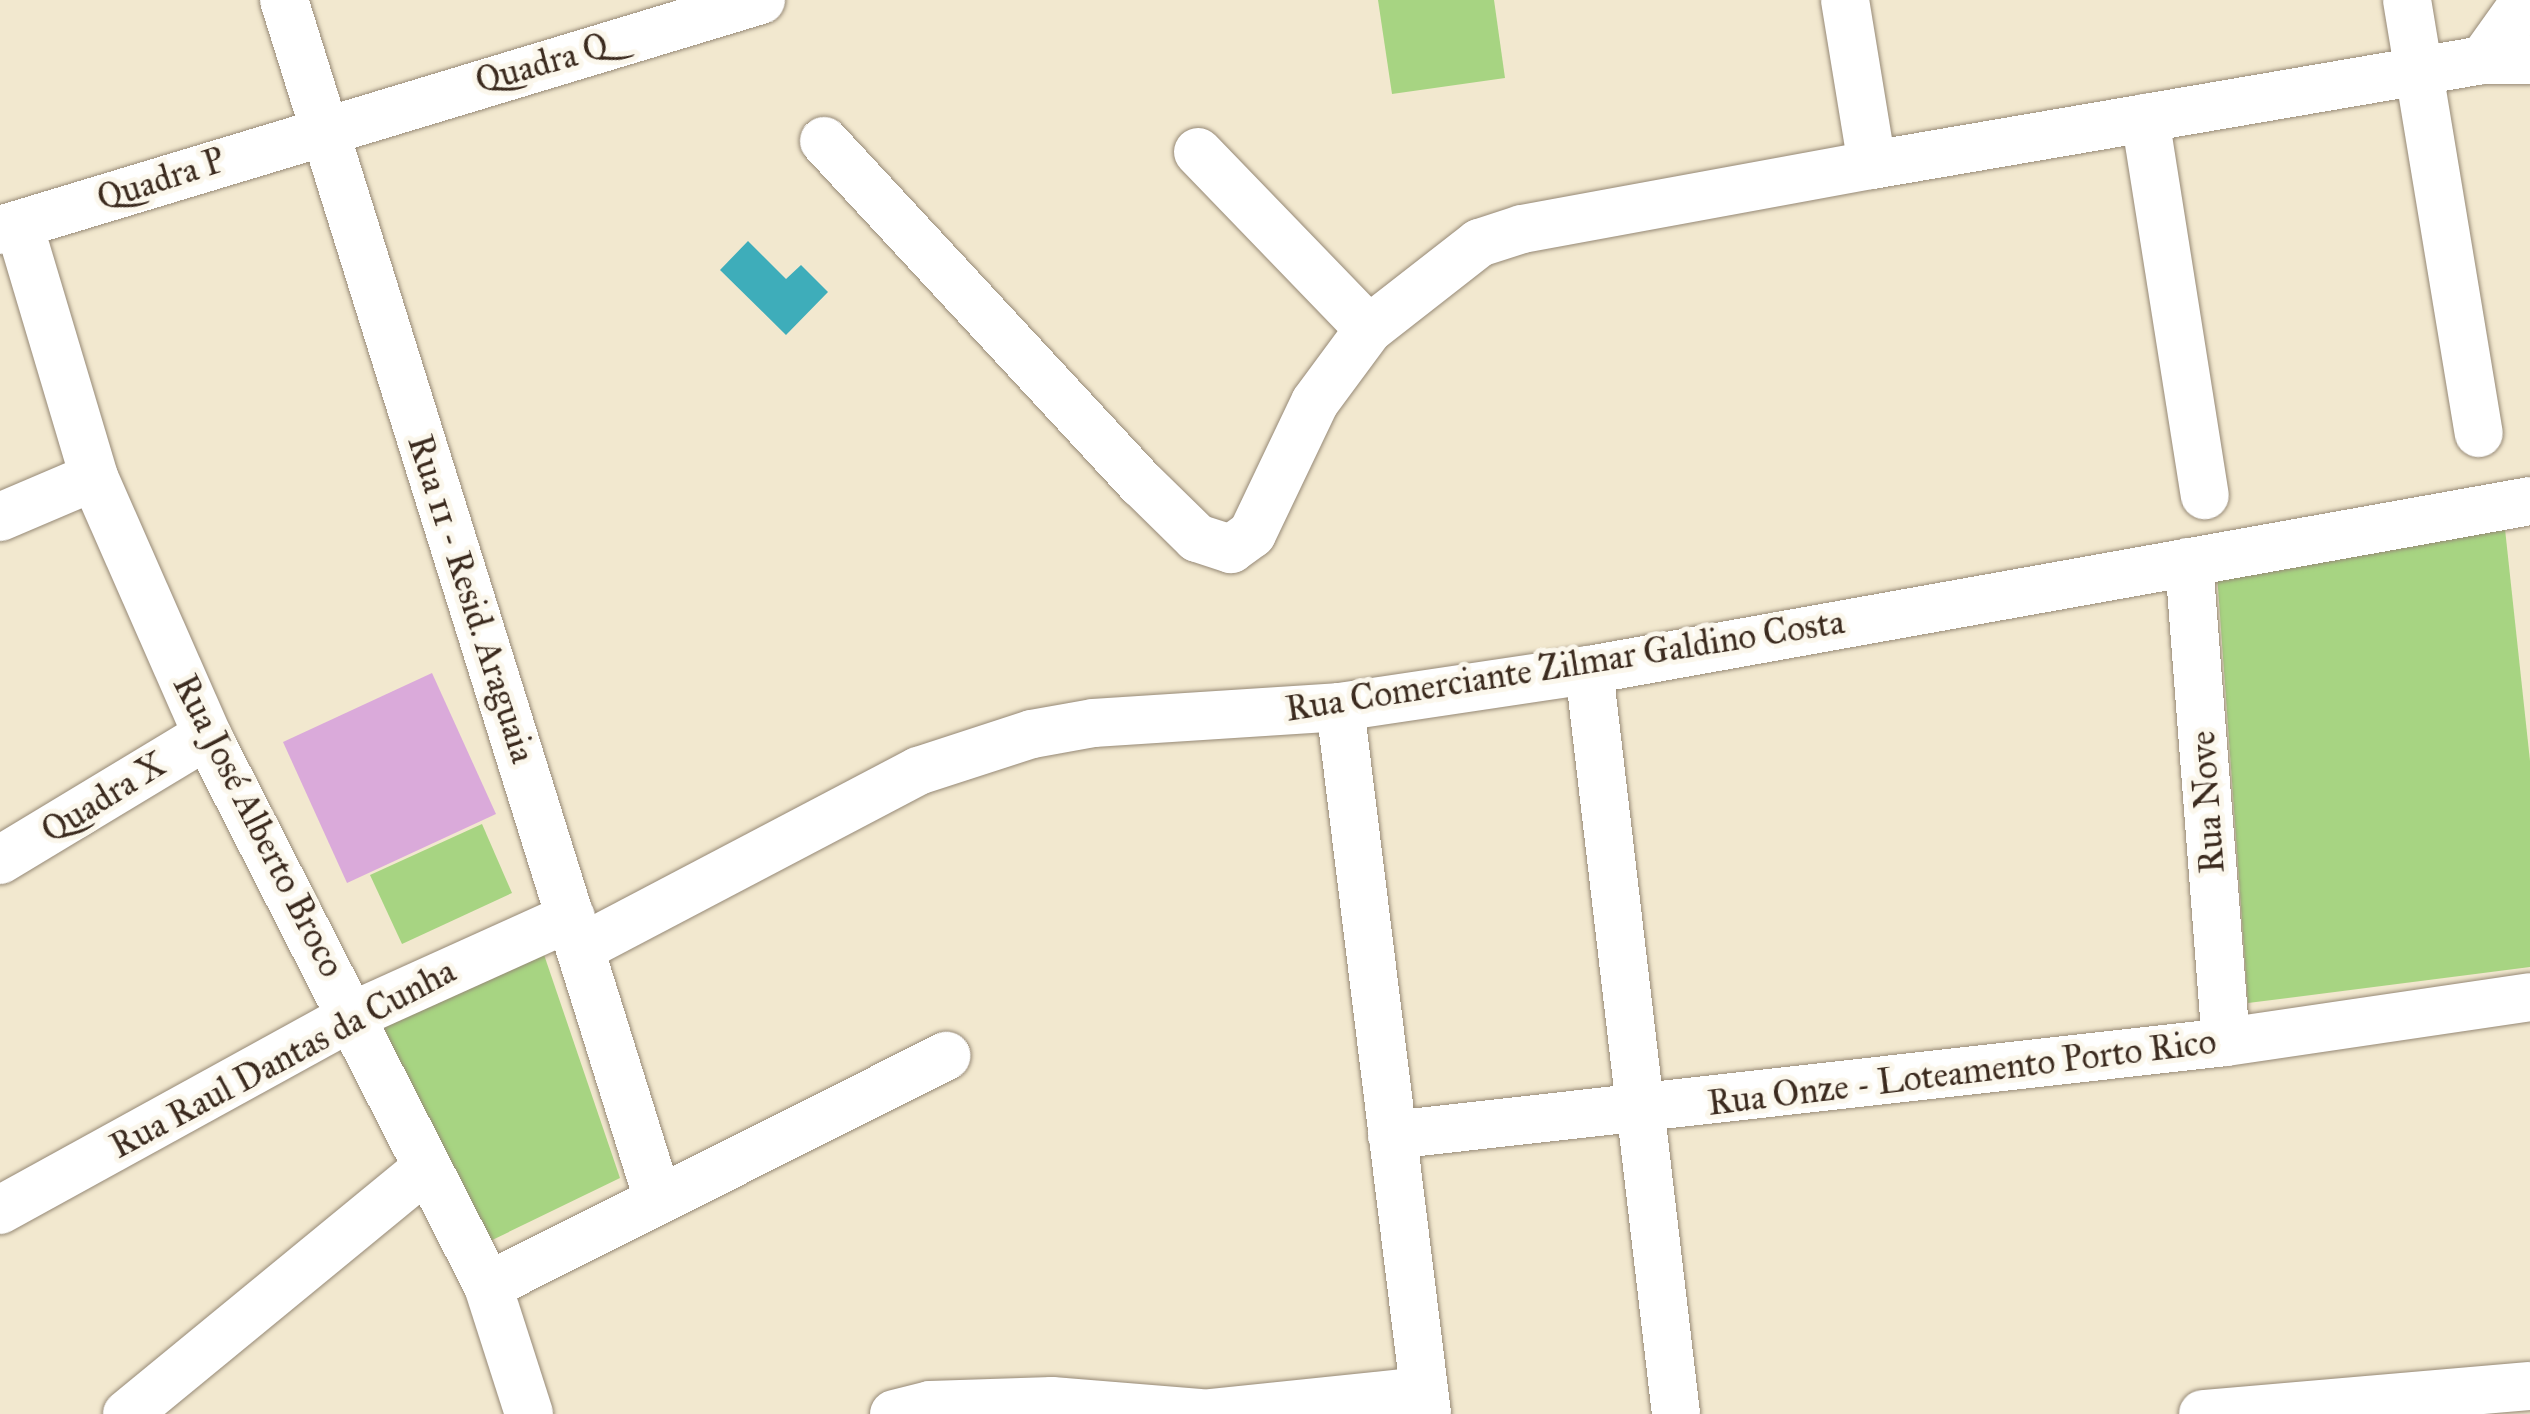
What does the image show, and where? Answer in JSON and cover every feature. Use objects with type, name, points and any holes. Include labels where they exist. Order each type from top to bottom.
[{"type":"street","name":"Rua 11 - Resid. Araguaia","points":[[284,0],[658,1199]]},
{"type":"street","name":"Quadra Q","points":[[322,129],[761,0]]},
{"type":"street","points":[[1845,0],[1872,164]]},
{"type":"street","points":[[2407,0],[2479,433]]},
{"type":"street","points":[[2483,60],[2526,0]]},
{"type":"street","points":[[824,141],[1142,484],[1211,546],[1238,547],[1252,534],[1315,402],[1369,329],[1459,255],[1522,229],[2419,69],[2483,60],[2530,60]]},
{"type":"street","points":[[2145,118],[2206,495]]},
{"type":"street","name":"Quadra P","points":[[9,228],[322,129]]},
{"type":"street","points":[[1198,152],[1369,329]]},
{"type":"street","name":"Rua José Alberto Broco","points":[[9,228],[94,477],[207,735],[354,1015],[488,1286],[529,1414]]},
{"type":"street","points":[[0,517],[94,477]]},
{"type":"street","name":"Rua Comerciante Zilmar Galdino Costa","points":[[576,932],[882,788],[966,753],[1070,726],[1340,707],[1589,670],[2530,501]]},
{"type":"street","name":"Rua Nove","points":[[2189,562],[2226,1042]]},
{"type":"street","points":[[1589,670],[1636,1112],[1676,1414]]},
{"type":"street","points":[[894,1414],[930,1405],[1052,1400],[1200,1414],[1425,1403],[1340,707]]},
{"type":"street","name":"Quadra X","points":[[0,860],[207,735]]},
{"type":"street","name":"Rua Raul Dantas da Cunha","points":[[0,1210],[354,1015],[576,932]]},
{"type":"street","name":"Rua Onze - Loteamento Porto Rico","points":[[1392,1135],[1636,1112],[2226,1042],[2530,997]]},
{"type":"street","points":[[488,1286],[946,1056]]},
{"type":"street","points":[[127,1414],[427,1168]]},
{"type":"street","points":[[2202,1414],[2530,1386]]},
{"type":"green space","points":[[1378,0],[1494,0],[1505,78],[1392,94]]},
{"type":"green space","points":[[2505,529],[2530,761],[2530,967],[2248,1003],[2217,574]]},
{"type":"green space","points":[[482,824],[512,893],[402,944],[370,875]]},
{"type":"green space","points":[[538,937],[620,1178],[484,1244],[378,1015]]},
{"type":"water","points":[[748,241],[786,279],[801,265],[828,292],[786,335],[720,270]]},
{"type":"building","points":[[432,673],[496,814],[347,883],[283,742]]}]
